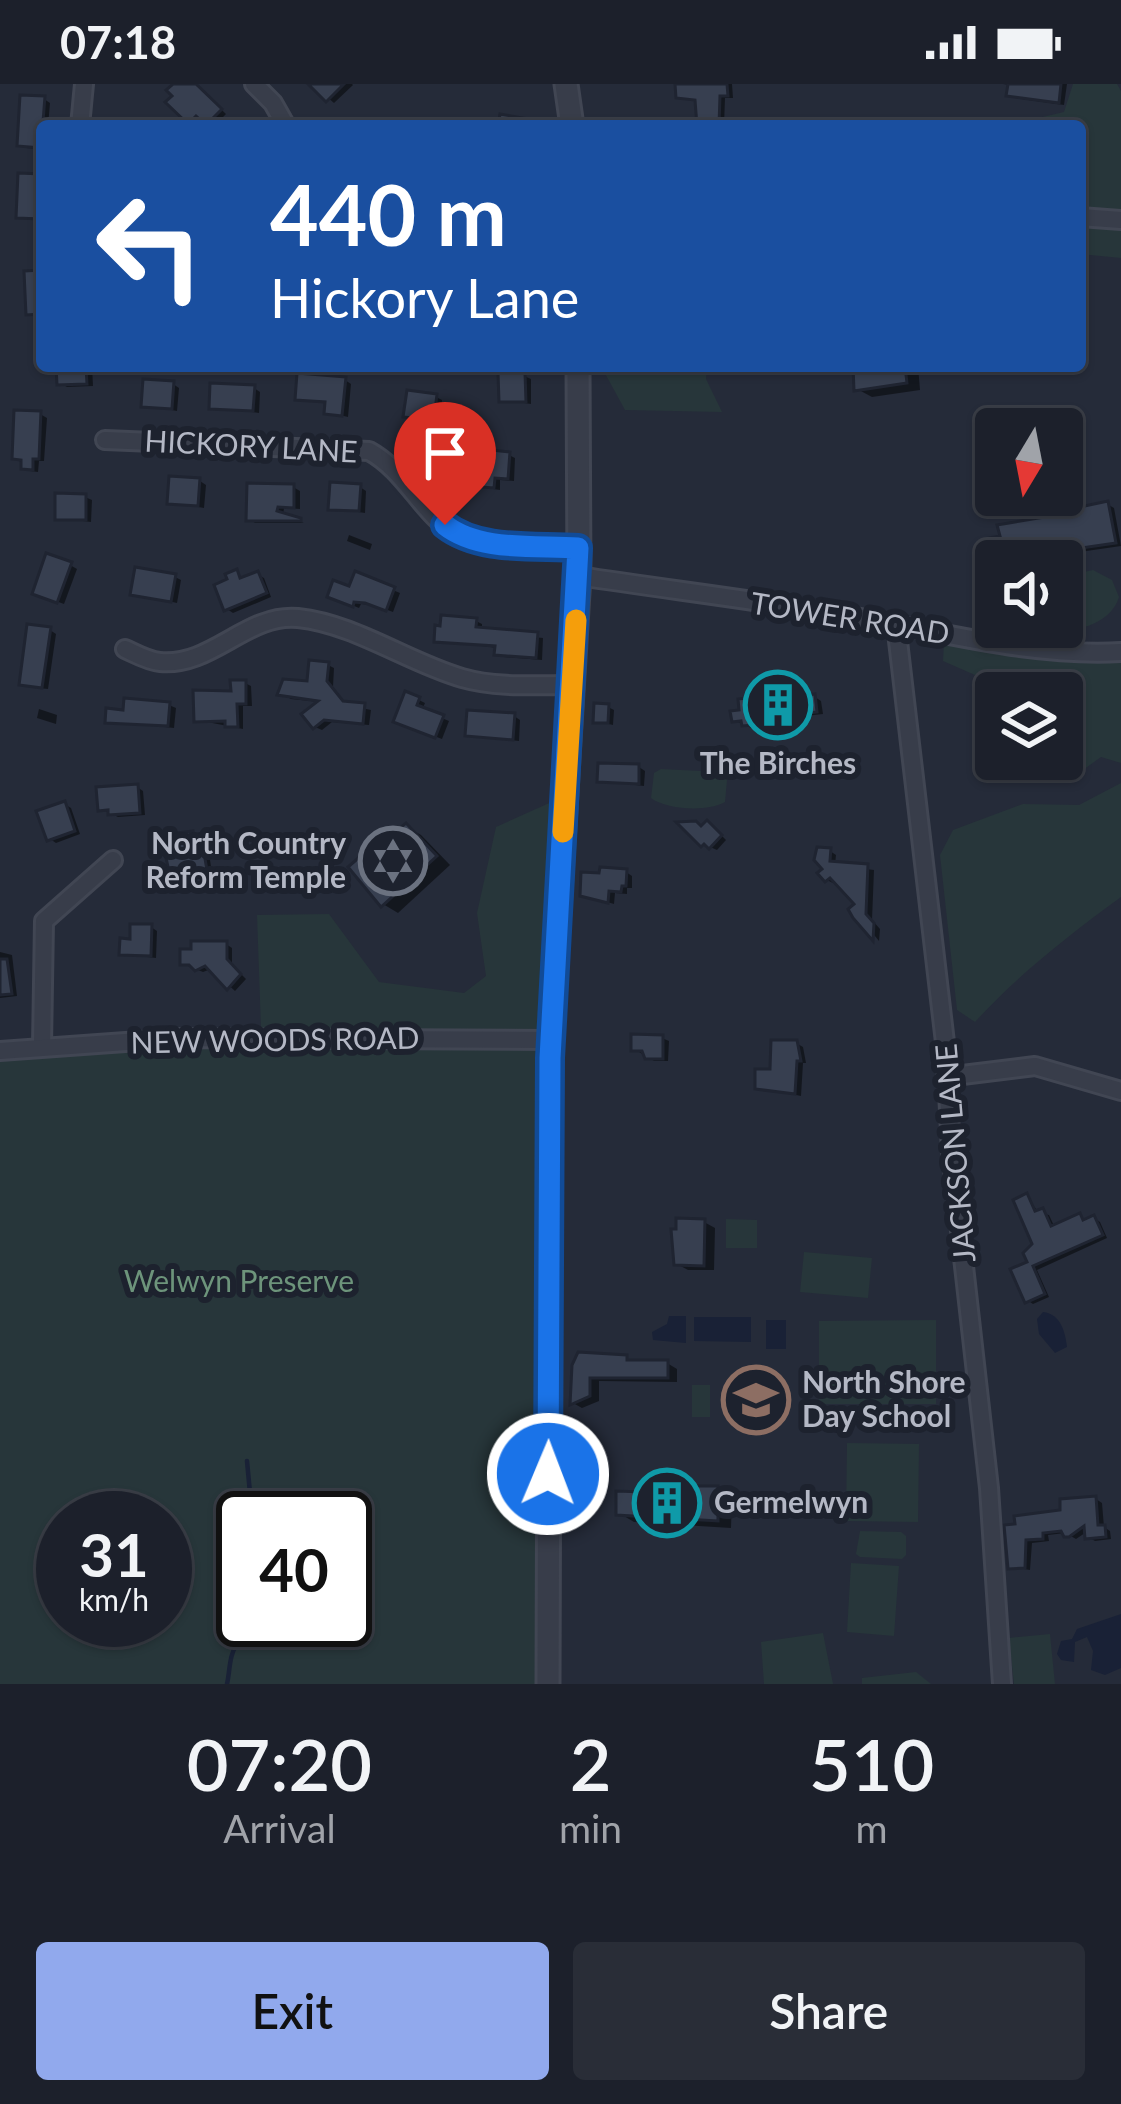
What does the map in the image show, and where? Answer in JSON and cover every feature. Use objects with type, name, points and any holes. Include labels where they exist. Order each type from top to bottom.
[{"type":"street","points":[[81,120],[84,84]]},
{"type":"street","points":[[254,84],[283,120]]},
{"type":"street","points":[[566,84],[571,120]]},
{"type":"street","points":[[1086,217],[1121,220]]},
{"type":"street","points":[[548,1684],[551,1040],[579,576],[578,372]]},
{"type":"street","name":"HICKORY LANE","points":[[105,440],[369,452],[386,460],[461,538],[578,548]]},
{"type":"street","name":"TOWER ROAD","points":[[579,576],[1055,651],[1121,652]]},
{"type":"street","points":[[125,649],[157,662],[180,661],[211,652],[248,629],[296,618],[336,628],[463,678],[509,685],[572,685]]},
{"type":"street","name":"JACKSON LANE","points":[[896,624],[915,813],[936,950],[987,1468],[1002,1684]]},
{"type":"street","points":[[42,1046],[44,921],[113,860]]},
{"type":"street","name":"NEW WOODS ROAD","points":[[0,1051],[270,1037],[551,1040]]},
{"type":"street","points":[[946,1077],[1035,1066],[1121,1091]]},
{"type":"green space","points":[[1073,84],[1117,84],[1121,91],[1121,258],[1086,255],[1086,120],[1030,120],[1064,112]]},
{"type":"green space","points":[[604,372],[707,372],[722,412],[625,410]]},
{"type":"green space","points":[[1093,570],[1112,580],[1119,597],[1105,617],[1083,628],[1083,572]]},
{"type":"green space","points":[[944,642],[1020,656],[1121,660],[1121,763],[1101,757],[1083,770],[1083,672],[975,675],[943,661]]},
{"type":"green space","points":[[661,769],[721,772],[727,780],[725,802],[698,808],[658,802],[651,798],[654,773]]},
{"type":"green space","points":[[1121,783],[1121,897],[1045,956],[975,1022],[957,1010],[940,855],[953,830],[1023,804],[1079,805]]},
{"type":"green space","points":[[556,800],[544,1034],[261,1028],[257,915],[329,914],[379,982],[464,993],[486,976],[477,913],[496,827]]},
{"type":"green space","name":"Welwyn Preserve","points":[[344,1045],[543,1047],[543,1684],[0,1684],[0,1061],[94,1051]]},
{"type":"green space","points":[[726,1219],[757,1220],[757,1248],[726,1248]]},
{"type":"green space","points":[[804,1252],[872,1258],[868,1298],[800,1292]]},
{"type":"green space","points":[[936,1320],[936,1404],[819,1404],[819,1321]]},
{"type":"green space","points":[[692,1385],[710,1385],[710,1417],[692,1417]]},
{"type":"green space","points":[[847,1443],[919,1444],[918,1522],[846,1521]]},
{"type":"green space","points":[[860,1531],[901,1532],[906,1536],[906,1555],[902,1559],[860,1557],[856,1554]]},
{"type":"green space","points":[[851,1563],[899,1566],[894,1636],[847,1632]]},
{"type":"green space","points":[[823,1633],[833,1684],[764,1684],[761,1642]]},
{"type":"green space","points":[[1050,1634],[1055,1684],[1014,1684],[1009,1638]]},
{"type":"green space","points":[[916,1672],[931,1684],[862,1684],[862,1678]]},
{"type":"water","points":[[1043,1312],[1058,1320],[1065,1335],[1067,1347],[1055,1353],[1039,1334],[1037,1319]]},
{"type":"water","points":[[669,1316],[686,1316],[686,1343],[653,1340],[652,1332],[667,1324]]},
{"type":"water","points":[[694,1317],[751,1317],[751,1342],[694,1341]]},
{"type":"water","points":[[766,1320],[786,1320],[786,1349],[766,1349]]},
{"type":"water","points":[[1121,1614],[1121,1668],[1105,1675],[1091,1670],[1093,1651],[1087,1637],[1075,1642],[1074,1662],[1061,1660],[1057,1654],[1061,1641],[1072,1639],[1077,1629]]},
{"type":"building","points":[[173,84],[196,84],[222,109],[211,120],[196,116],[184,120],[165,102],[172,96],[166,90]]},
{"type":"building","points":[[308,84],[344,84],[326,102]]},
{"type":"building","points":[[675,84],[727,84],[728,96],[720,96],[719,120],[697,120],[695,100],[676,98]]},
{"type":"building","points":[[1008,84],[1061,84],[1059,103],[1006,96]]},
{"type":"building","points":[[20,95],[45,96],[43,120],[36,120],[36,148],[17,146]]},
{"type":"building","points":[[500,114],[534,120],[499,120]]},
{"type":"building","points":[[18,173],[36,174],[36,219],[16,218]]},
{"type":"building","points":[[36,270],[36,314],[26,315],[24,271]]},
{"type":"building","points":[[56,372],[86,372],[87,384],[57,385]]},
{"type":"building","points":[[525,372],[526,402],[499,402],[498,373]]},
{"type":"building","points":[[853,372],[906,372],[907,383],[854,391]]},
{"type":"building","points":[[297,373],[346,377],[342,416],[324,414],[325,402],[295,400]]},
{"type":"building","points":[[143,379],[174,381],[172,409],[141,407]]},
{"type":"building","points":[[210,383],[255,385],[253,411],[209,409]]},
{"type":"building","points":[[407,390],[437,394],[434,420],[403,417]]},
{"type":"building","points":[[14,410],[41,411],[39,459],[33,459],[33,470],[21,469],[21,460],[12,459]]},
{"type":"building","points":[[472,448],[510,452],[508,479],[495,478],[494,488],[456,485],[458,462],[470,463]]},
{"type":"building","points":[[169,476],[200,478],[198,506],[167,504]]},
{"type":"building","points":[[330,482],[361,484],[359,511],[328,510]]},
{"type":"building","points":[[247,483],[294,484],[294,508],[278,507],[277,511],[301,521],[246,521]]},
{"type":"building","points":[[55,493],[86,494],[86,520],[55,520]]},
{"type":"building","points":[[1108,501],[1116,543],[1083,548],[1083,540],[984,540],[1000,536],[997,525],[1083,516],[1083,506]]},
{"type":"building","points":[[46,553],[72,562],[57,603],[32,594]]},
{"type":"building","points":[[135,567],[176,574],[171,602],[130,595]]},
{"type":"building","points":[[237,569],[240,578],[258,571],[267,593],[224,611],[214,585]]},
{"type":"building","points":[[355,571],[395,587],[386,611],[365,603],[354,602],[353,607],[327,597],[333,580],[349,586]]},
{"type":"building","points":[[441,615],[477,618],[476,627],[538,632],[536,658],[494,655],[495,646],[434,642]]},
{"type":"building","points":[[27,624],[51,627],[42,688],[19,685]]},
{"type":"building","points":[[309,660],[329,662],[327,681],[343,701],[365,703],[363,724],[324,720],[313,729],[301,714],[318,701],[277,695],[283,679],[307,681]]},
{"type":"building","points":[[230,680],[246,680],[246,704],[237,704],[238,727],[225,727],[225,721],[194,722],[193,690],[231,691]]},
{"type":"building","points":[[405,691],[420,697],[417,705],[444,715],[435,738],[393,722]]},
{"type":"building","name":"The Birches","points":[[788,693],[789,697],[815,694],[817,712],[791,715],[792,722],[742,726],[741,721],[732,722],[730,711],[739,710],[738,699]]},
{"type":"building","points":[[124,698],[170,702],[168,726],[105,723],[106,708],[123,710]]},
{"type":"building","points":[[594,703],[609,704],[608,723],[593,723]]},
{"type":"building","points":[[467,710],[515,713],[513,740],[465,736]]},
{"type":"building","points":[[598,763],[639,764],[639,784],[597,782]]},
{"type":"building","points":[[138,784],[140,813],[98,811],[96,787]]},
{"type":"building","points":[[65,801],[75,831],[47,841],[36,811]]},
{"type":"building","points":[[707,820],[722,835],[709,849],[676,822],[696,821],[701,826]]},
{"type":"building","name":"North Country Reform Temple","points":[[406,823],[437,856],[381,907],[348,867]]},
{"type":"building","points":[[193,831],[196,853],[204,853],[207,870],[170,876],[161,835]]},
{"type":"building","points":[[817,847],[831,848],[830,861],[868,864],[866,914],[874,923],[873,941],[848,909],[854,904],[830,878],[825,882],[817,873],[822,869],[814,860]]},
{"type":"building","points":[[600,867],[627,869],[626,886],[621,892],[609,891],[608,903],[580,896],[581,872],[599,873]]},
{"type":"building","points":[[130,924],[152,924],[151,956],[119,955],[120,938],[130,939]]},
{"type":"building","points":[[191,941],[227,941],[227,959],[241,974],[227,990],[205,966],[195,971],[180,965],[180,949],[191,949]]},
{"type":"building","points":[[0,959],[7,959],[12,994],[0,995]]},
{"type":"building","points":[[631,1034],[663,1035],[663,1059],[645,1059],[642,1051],[631,1051]]},
{"type":"building","points":[[771,1040],[797,1040],[801,1061],[797,1061],[795,1094],[755,1089],[755,1069],[770,1069]]},
{"type":"building","points":[[1027,1193],[1035,1211],[1043,1208],[1051,1226],[1080,1213],[1083,1220],[1094,1215],[1103,1235],[1033,1266],[1045,1294],[1025,1303],[1010,1269],[1027,1262],[1023,1253],[1032,1244],[1013,1200]]},
{"type":"building","points":[[676,1218],[705,1219],[704,1266],[674,1265],[671,1229],[676,1229]]},
{"type":"building","points":[[578,1352],[627,1355],[627,1360],[668,1360],[668,1378],[590,1378],[590,1396],[570,1405],[572,1365]]},
{"type":"building","name":"Germelwyn","points":[[643,1479],[718,1486],[718,1521],[616,1515],[616,1491],[643,1492]]},
{"type":"building","points":[[1096,1496],[1098,1525],[1105,1525],[1106,1537],[1085,1539],[1084,1526],[1069,1537],[1061,1531],[1043,1533],[1043,1539],[1026,1540],[1025,1568],[1008,1569],[1004,1525],[1015,1524],[1014,1516],[1060,1510],[1060,1499]]},
{"type":"waterway","points":[[247,1461],[250,1491]]},
{"type":"waterway","points":[[227,1684],[235,1647]]},
{"type":"slow traffic","points":[[563,832],[576,620]]},
{"type":"place","name":"The Birches","points":[[778,705]]},
{"type":"place","name":"North Country Reform Temple","points":[[393,861]]},
{"type":"place","name":"North Shore Day School","points":[[756,1400]]},
{"type":"place","name":"Germelwyn","points":[[667,1503]]},
{"type":"route","points":[[445,525],[461,538],[481,542],[578,548],[550,1058],[548,1474]]}]
